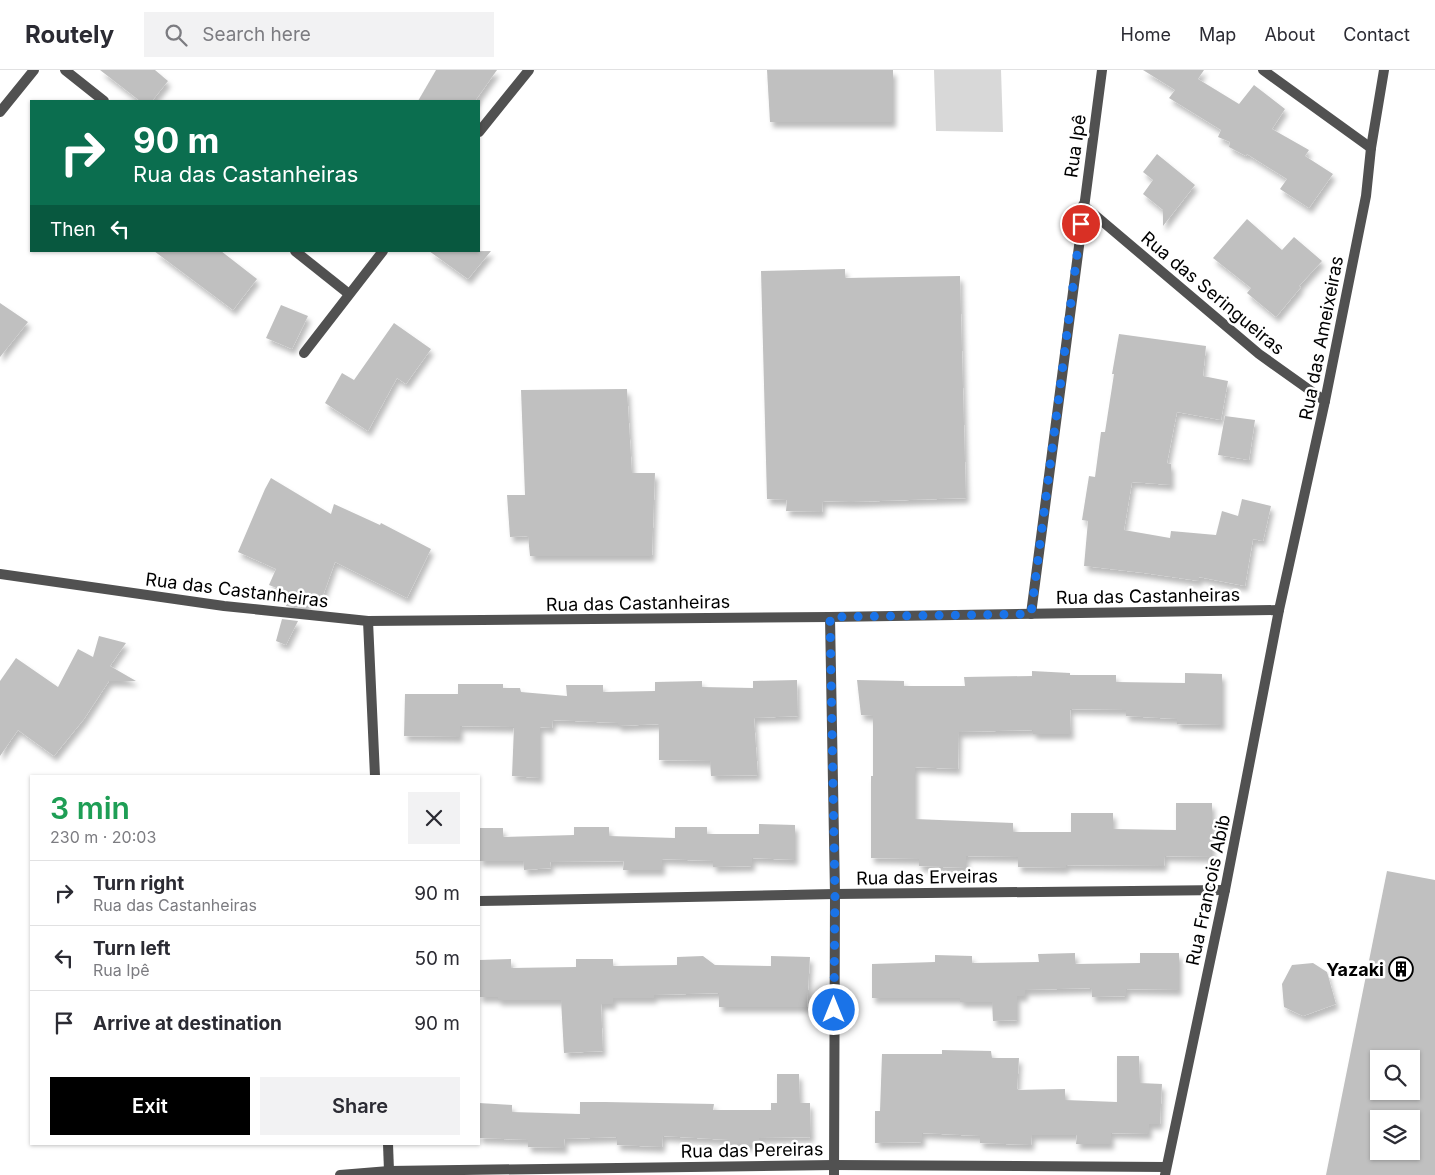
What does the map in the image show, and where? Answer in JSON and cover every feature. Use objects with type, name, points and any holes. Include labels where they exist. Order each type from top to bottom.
[{"type":"street","points":[[0,112],[34,70]]},
{"type":"street","points":[[65,70],[103,100]]},
{"type":"street","points":[[480,131],[529,70]]},
{"type":"street","name":"Rua Ipê","points":[[1031,614],[1102,70]]},
{"type":"street","points":[[1263,70],[1371,148]]},
{"type":"street","name":"Rua das Ameixeiras","points":[[1279,610],[1325,402],[1366,196],[1371,148],[1384,70]]},
{"type":"street","name":"Rua das Seringueiras","points":[[1084,205],[1259,354],[1325,402]]},
{"type":"street","points":[[296,252],[349,294]]},
{"type":"street","points":[[304,353],[382,252]]},
{"type":"street","name":"Rua das Castanheiras","points":[[0,575],[224,606],[368,622],[1279,610]]},
{"type":"street","name":"Rua Francois Abib","points":[[1165,1171],[1225,890],[1279,610]]},
{"type":"street","points":[[830,617],[835,894],[834,1170]]},
{"type":"street","points":[[368,622],[375,775]]},
{"type":"street","name":"Rua das Erveiras","points":[[480,901],[835,894],[1225,890]]},
{"type":"street","points":[[388,1145],[389,1171]]},
{"type":"street","name":"Rua das Pereiras","points":[[340,1175],[389,1171],[1165,1171]]},
{"type":"shaded area","points":[[934,70],[1001,70],[1003,132],[936,131]]},
{"type":"building","points":[[100,70],[155,70],[168,81],[153,100],[139,100]]},
{"type":"building","points":[[436,70],[497,70],[476,100],[419,100]]},
{"type":"building","points":[[767,70],[893,70],[893,122],[770,122]]},
{"type":"building","points":[[1143,70],[1204,70],[1198,79],[1239,104],[1254,85],[1285,109],[1272,129],[1309,150],[1305,156],[1333,174],[1309,208],[1280,189],[1287,179],[1247,154],[1246,156],[1229,147],[1230,142],[1218,137],[1221,130],[1169,98],[1175,90]]},
{"type":"building","points":[[1157,154],[1195,185],[1163,226],[1163,210],[1143,194],[1153,180],[1143,172]]},
{"type":"building","points":[[1247,219],[1282,250],[1294,237],[1322,261],[1299,286],[1301,287],[1276,317],[1247,293],[1251,288],[1213,258]]},
{"type":"building","points":[[491,251],[468,279],[430,252]]},
{"type":"building","points":[[155,252],[222,252],[257,279],[233,310]]},
{"type":"building","points":[[845,269],[845,278],[960,276],[966,498],[851,502],[823,501],[822,512],[786,511],[787,500],[767,499],[761,271]]},
{"type":"building","points":[[0,303],[28,322],[0,357]]},
{"type":"building","points":[[281,305],[308,316],[292,349],[266,338]]},
{"type":"building","points":[[394,323],[431,349],[406,384],[397,378],[368,431],[325,403],[342,373],[354,380]]},
{"type":"building","points":[[1119,334],[1206,346],[1203,376],[1228,381],[1221,420],[1177,412],[1167,463],[1171,464],[1171,485],[1132,482],[1124,530],[1170,538],[1171,531],[1216,535],[1222,511],[1238,516],[1242,499],[1271,506],[1263,541],[1253,539],[1245,586],[1199,577],[1199,581],[1084,566],[1088,521],[1082,520],[1089,476],[1095,477],[1101,432],[1105,432]]},
{"type":"building","points":[[627,389],[632,473],[655,473],[652,556],[530,556],[528,536],[510,537],[507,495],[525,495],[521,390]]},
{"type":"building","points":[[1225,416],[1255,420],[1249,460],[1218,455]]},
{"type":"building","points":[[271,478],[331,514],[334,504],[380,525],[381,523],[431,549],[407,598],[335,562],[320,604],[309,600],[305,608],[286,606],[289,593],[269,585],[276,569],[238,552]]},
{"type":"building","points":[[282,619],[298,621],[286,645],[276,641]]},
{"type":"building","points":[[99,636],[126,643],[110,666],[136,681],[109,681],[84,719],[54,756],[18,730],[0,756],[0,681],[16,658],[58,687],[78,649],[93,657]]},
{"type":"building","points":[[1032,671],[1070,673],[1070,675],[1116,675],[1116,682],[1185,683],[1185,673],[1222,674],[1222,725],[1177,724],[1177,719],[1126,716],[1126,710],[1070,709],[1071,734],[1033,734],[1033,730],[959,732],[958,769],[915,767],[915,819],[1013,823],[1013,832],[1071,832],[1071,813],[1113,813],[1113,829],[1176,830],[1176,803],[1212,803],[1212,857],[1165,856],[1164,866],[1066,865],[1066,868],[1018,867],[1018,857],[966,856],[966,868],[919,866],[919,859],[871,858],[873,716],[861,715],[857,680],[904,681],[904,686],[965,686],[964,677],[1032,676]]},
{"type":"building","points":[[797,680],[798,716],[754,718],[758,775],[711,776],[710,761],[659,760],[659,724],[618,726],[618,723],[553,720],[552,728],[540,727],[540,778],[512,776],[514,727],[460,726],[460,737],[404,736],[405,694],[458,694],[458,684],[503,684],[503,688],[520,688],[521,692],[567,696],[566,685],[603,685],[603,692],[655,691],[655,682],[702,681],[702,687],[753,688],[753,681]]},
{"type":"building","points":[[759,824],[795,825],[795,860],[752,858],[752,866],[713,867],[713,861],[662,859],[662,870],[623,870],[624,861],[550,862],[551,868],[524,870],[523,861],[480,861],[480,828],[503,828],[503,837],[574,835],[574,827],[609,827],[609,836],[675,838],[675,827],[707,827],[707,834],[759,834]]},
{"type":"building","name":"Yazaki","points":[[1387,871],[1435,880],[1435,1175],[1326,1175]]},
{"type":"building","points":[[1075,953],[1075,964],[1140,963],[1140,953],[1179,953],[1179,990],[1126,989],[1126,996],[1092,997],[1091,988],[1025,990],[1025,996],[1017,996],[1017,1020],[993,1021],[992,1002],[960,1002],[960,998],[872,998],[872,964],[935,962],[935,955],[972,956],[972,963],[1039,962],[1038,954]]},
{"type":"building","points":[[703,956],[715,965],[771,966],[771,956],[810,957],[807,1007],[719,1007],[719,993],[654,995],[654,998],[613,998],[613,1004],[601,1004],[603,1051],[564,1053],[561,1000],[498,1000],[498,997],[480,997],[480,960],[511,959],[511,968],[576,967],[576,959],[613,959],[613,966],[677,965],[677,957]]},
{"type":"building","points":[[1313,963],[1327,972],[1336,1004],[1303,1016],[1284,1007],[1282,984],[1292,965]]},
{"type":"building","points":[[942,1050],[991,1051],[992,1058],[1019,1058],[1017,1090],[1065,1089],[1065,1100],[1117,1102],[1117,1056],[1139,1056],[1140,1083],[1162,1084],[1160,1124],[1149,1124],[1149,1134],[1111,1133],[1111,1144],[1076,1144],[1077,1135],[1032,1135],[1031,1145],[980,1143],[980,1136],[922,1133],[922,1142],[875,1143],[875,1111],[880,1111],[882,1054],[942,1054]]},
{"type":"building","points":[[777,1074],[799,1074],[800,1103],[810,1103],[811,1137],[759,1138],[759,1145],[729,1145],[729,1140],[663,1136],[662,1147],[617,1145],[617,1137],[564,1139],[565,1148],[528,1147],[528,1140],[480,1138],[480,1103],[512,1105],[512,1112],[580,1114],[580,1102],[714,1104],[713,1110],[771,1110],[771,1103],[777,1103]]},
{"type":"place","name":"Yazaki","points":[[1401,969]]},
{"type":"route","points":[[834,1010],[835,894],[830,617],[1031,614],[1081,224]]}]
